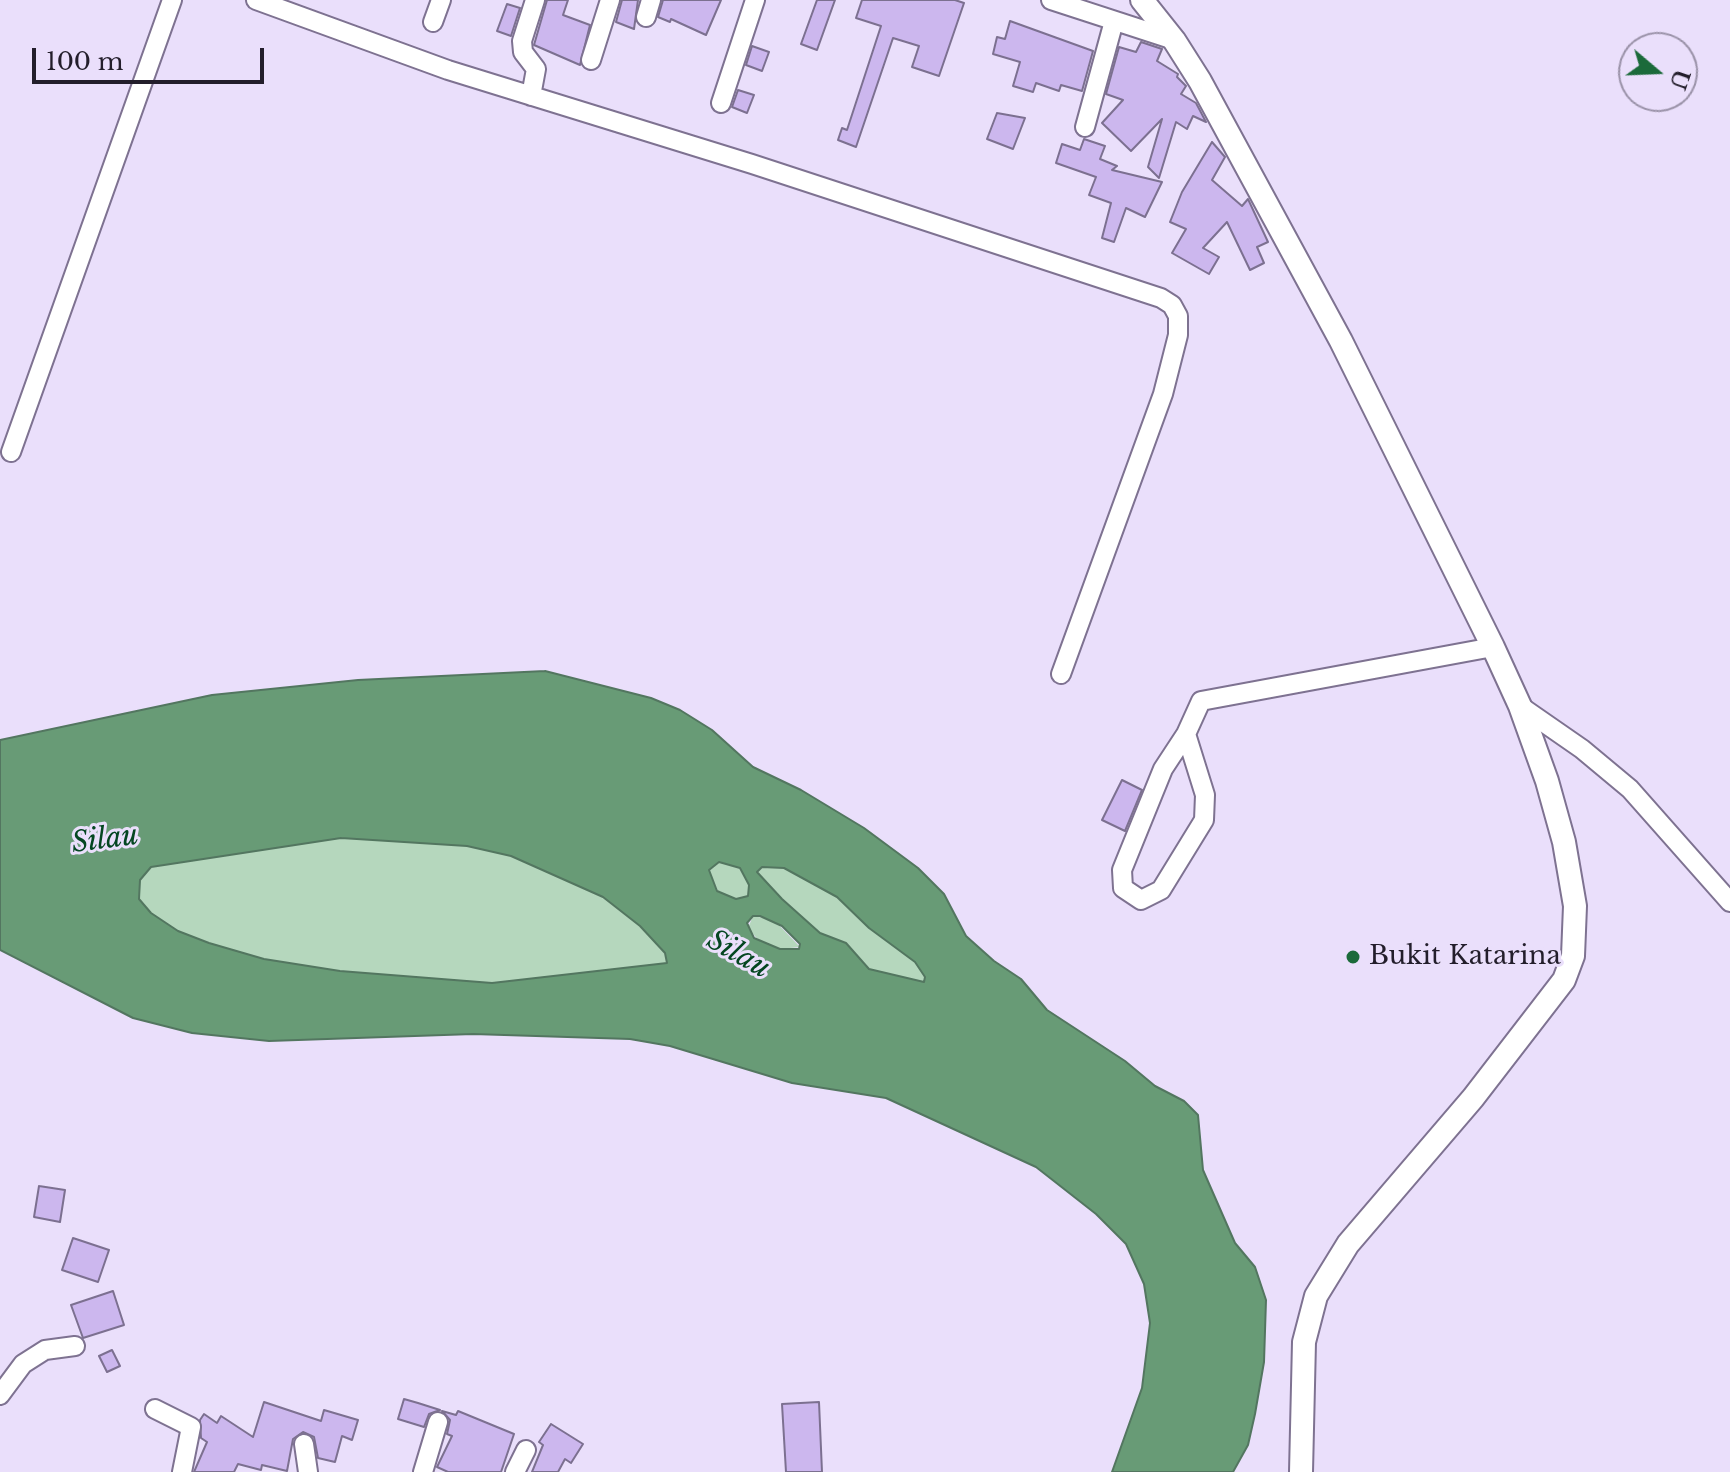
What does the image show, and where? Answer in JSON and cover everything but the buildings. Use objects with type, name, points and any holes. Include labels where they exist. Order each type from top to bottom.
[{"type":"main road","points":[[1142,0],[1174,40],[1341,341],[1493,647],[1520,706],[1564,842],[1575,906],[1573,956],[1564,980],[1545,1008],[1328,1271],[1316,1296],[1304,1342],[1301,1472]]},
{"type":"street","points":[[11,452],[172,0]]},
{"type":"street","points":[[256,0],[448,70],[752,164],[1161,298],[1172,305],[1178,316],[1178,335],[1163,394],[1061,674]]},
{"type":"street","points":[[433,22],[441,0]]},
{"type":"street","points":[[531,96],[536,69],[523,52],[522,41],[535,0]]},
{"type":"street","points":[[591,60],[610,0]]},
{"type":"street","points":[[721,103],[755,0]]},
{"type":"street","points":[[1051,0],[1174,40]]},
{"type":"street","points":[[1085,127],[1114,21]]},
{"type":"street","points":[[1186,734],[1205,795],[1204,820],[1161,890],[1141,900],[1123,888],[1122,870],[1163,769],[1186,734],[1196,707],[1208,697],[1493,647]]},
{"type":"street","points":[[1520,706],[1582,749],[1630,789],[1730,902]]},
{"type":"street","points":[[0,1395],[23,1364],[45,1350],[75,1346]]},
{"type":"street","points":[[155,1409],[191,1427],[182,1472]]},
{"type":"street","points":[[423,1472],[438,1422]]},
{"type":"street","points":[[304,1444],[308,1472]]},
{"type":"street","points":[[515,1472],[526,1450]]},
{"type":"shaded area","points":[[341,838],[467,846],[511,856],[603,897],[640,926],[665,953],[667,963],[492,983],[340,971],[264,959],[209,943],[178,931],[151,913],[139,899],[140,880],[151,867]]},
{"type":"shaded area","points":[[719,862],[740,868],[749,885],[748,896],[736,899],[719,894],[709,870]]},
{"type":"shaded area","points":[[762,867],[784,868],[837,897],[869,928],[915,962],[925,977],[924,982],[869,969],[846,943],[820,933],[781,899],[757,872]]},
{"type":"shaded area","points":[[753,916],[774,920],[800,947],[780,949],[760,942],[748,928]]},
{"type":"water","name":"Silau","points":[[545,671],[651,698],[680,710],[712,730],[753,767],[801,790],[864,828],[918,868],[944,894],[966,936],[994,961],[1021,979],[1047,1010],[1125,1061],[1155,1086],[1184,1101],[1198,1115],[1203,1170],[1235,1243],[1255,1267],[1266,1300],[1264,1362],[1255,1414],[1248,1445],[1233,1472],[1112,1472],[1142,1388],[1150,1323],[1144,1284],[1126,1244],[1096,1214],[1036,1167],[886,1098],[792,1083],[670,1046],[630,1039],[473,1034],[269,1041],[192,1033],[133,1018],[0,950],[0,740],[212,695],[358,680]],"holes":[[[341,838],[467,846],[511,856],[603,897],[640,926],[665,953],[667,963],[492,983],[340,971],[264,959],[178,931],[151,913],[139,899],[140,880],[151,867]],[[719,862],[740,868],[749,885],[748,896],[736,899],[717,891],[709,870]],[[762,867],[784,868],[837,897],[869,928],[915,962],[925,977],[924,982],[869,969],[846,943],[820,933],[757,872]],[[753,916],[782,926],[800,944],[799,949],[780,949],[754,938],[747,923]]]},
{"type":"place","name":"Bukit Katarina","points":[[1353,957]]}]
